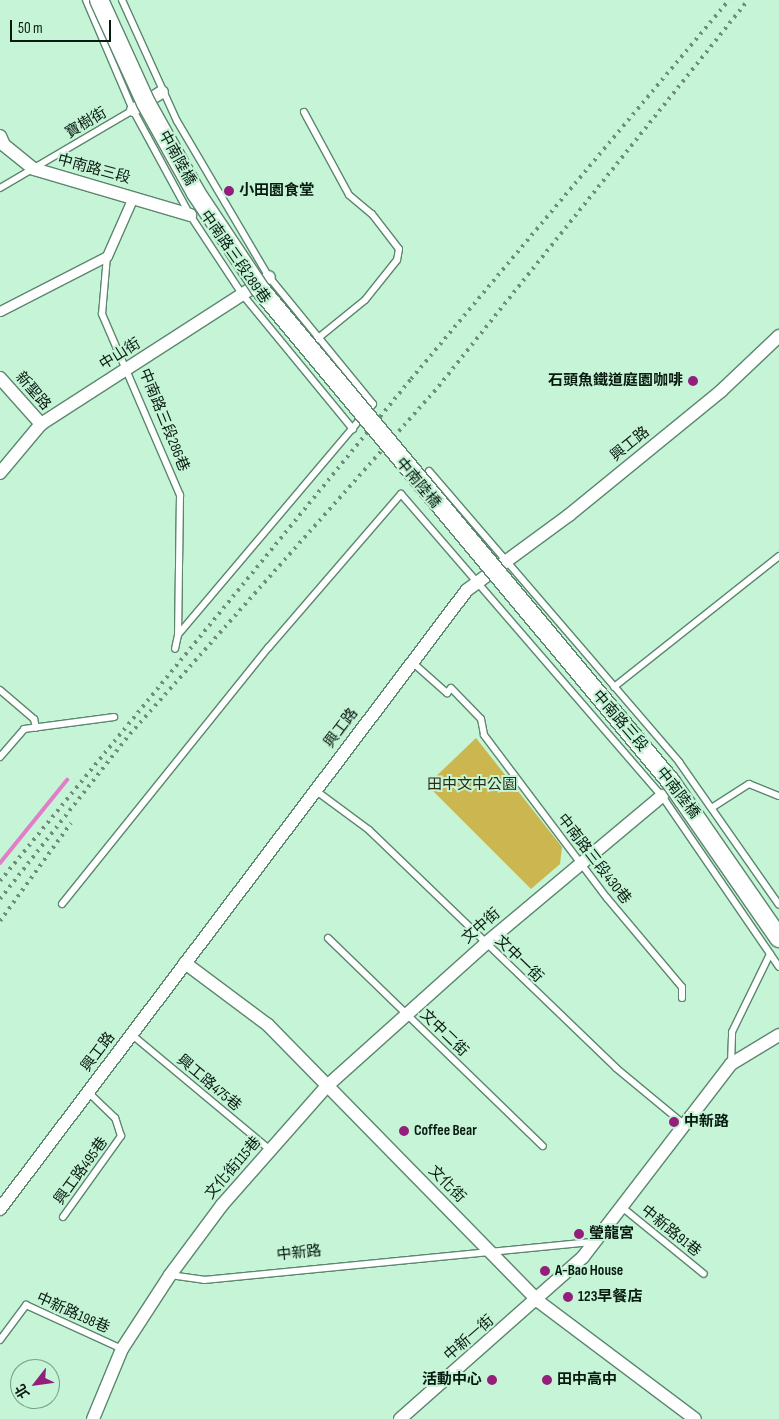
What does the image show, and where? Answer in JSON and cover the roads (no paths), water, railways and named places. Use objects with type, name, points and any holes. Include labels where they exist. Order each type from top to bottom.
[{"type":"main road","name":"中南陸橋","points":[[100,0],[146,103],[196,193],[260,289],[671,782],[779,938]]},
{"type":"street","points":[[133,110],[162,92]]},
{"type":"street","name":"中南路三段","points":[[0,136],[4,146],[34,169],[133,196],[190,215]]},
{"type":"street","name":"中南路三段286巷","points":[[107,256],[133,196]]},
{"type":"street","points":[[0,311],[107,256]]},
{"type":"street","name":"中山街","points":[[0,473],[41,424],[269,277]]},
{"type":"street","name":"興工路","points":[[0,1209],[314,790],[476,580],[507,563],[721,392],[779,336]]},
{"type":"street","name":"新聖路","points":[[0,378],[41,424]]},
{"type":"street","name":"文中街","points":[[326,1086],[580,862],[662,796]]},
{"type":"street","name":"文化街","points":[[185,963],[268,1025],[326,1086],[492,1251],[538,1301],[695,1419]]},
{"type":"street","points":[[538,1301],[595,1242],[623,1208],[686,1126],[730,1064],[779,1035]]},
{"type":"street","name":"文化街115巷","points":[[170,1275],[270,1150],[326,1086]]},
{"type":"street","points":[[93,1419],[122,1349],[170,1275]]},
{"type":"street","name":"中新一街","points":[[400,1419],[538,1301]]},
{"type":"lane","name":"中南路三段289巷","points":[[86,0],[133,110],[190,215],[242,294],[353,429],[372,404],[317,339],[269,277],[162,92],[122,0]]},
{"type":"lane","name":"寶樹街","points":[[0,188],[133,110]]},
{"type":"lane","points":[[304,112],[350,195],[372,214],[399,249],[397,260],[365,300],[317,339]]},
{"type":"lane","name":"中南路三段286巷","points":[[107,256],[102,314],[128,368],[180,495],[178,635],[175,649]]},
{"type":"lane","points":[[178,635],[353,429]]},
{"type":"lane","name":"中南路三段","points":[[429,471],[614,687],[713,807],[779,905]]},
{"type":"lane","name":"中南路三段","points":[[62,904],[269,647],[401,494],[662,796],[779,967]]},
{"type":"lane","points":[[614,687],[779,556]]},
{"type":"lane","name":"中南路三段430巷","points":[[412,662],[447,693],[450,688],[482,720],[484,735],[580,862],[682,987],[682,998]]},
{"type":"lane","points":[[0,690],[34,719],[36,728]]},
{"type":"lane","points":[[0,757],[24,729],[114,717]]},
{"type":"lane","points":[[713,807],[749,784],[779,796]]},
{"type":"lane","name":"文中一街","points":[[314,790],[369,830],[485,944],[616,1068],[686,1126]]},
{"type":"lane","name":"文中二街","points":[[328,938],[543,1146]]},
{"type":"lane","points":[[730,1064],[732,1032],[770,954]]},
{"type":"lane","name":"興工路475巷","points":[[131,1034],[270,1150]]},
{"type":"lane","name":"興工路495巷","points":[[63,1217],[121,1136],[115,1118],[88,1092]]},
{"type":"lane","name":"中新路91巷","points":[[623,1208],[704,1274]]},
{"type":"lane","name":"中新路","points":[[170,1275],[204,1280],[595,1242]]},
{"type":"lane","name":"中新路198巷","points":[[0,1340],[26,1305],[122,1349]]},
{"type":"waterway","points":[[0,863],[67,780]]},
{"type":"railway","points":[[0,881],[411,379],[729,0]]},
{"type":"railway","points":[[0,899],[130,734],[434,392],[748,0]]},
{"type":"railway","points":[[0,921],[71,823]]},
{"type":"place","name":"小田園食堂","points":[[229,191]]},
{"type":"place","name":"石頭魚鐵道庭園咖啡","points":[[693,381]]},
{"type":"place","name":"中新路","points":[[674,1122]]},
{"type":"place","name":"Coffee Bear","points":[[404,1131]]},
{"type":"place","name":"瑩龍宮","points":[[579,1234]]},
{"type":"place","name":"A-Bao House","points":[[545,1271]]},
{"type":"place","name":"123早餐店","points":[[568,1297]]},
{"type":"place","name":"活動中心","points":[[492,1380]]},
{"type":"place","name":"田中高中","points":[[547,1380]]},
{"type":"park label","name":"田中文中公園","points":[[472,785]]}]
